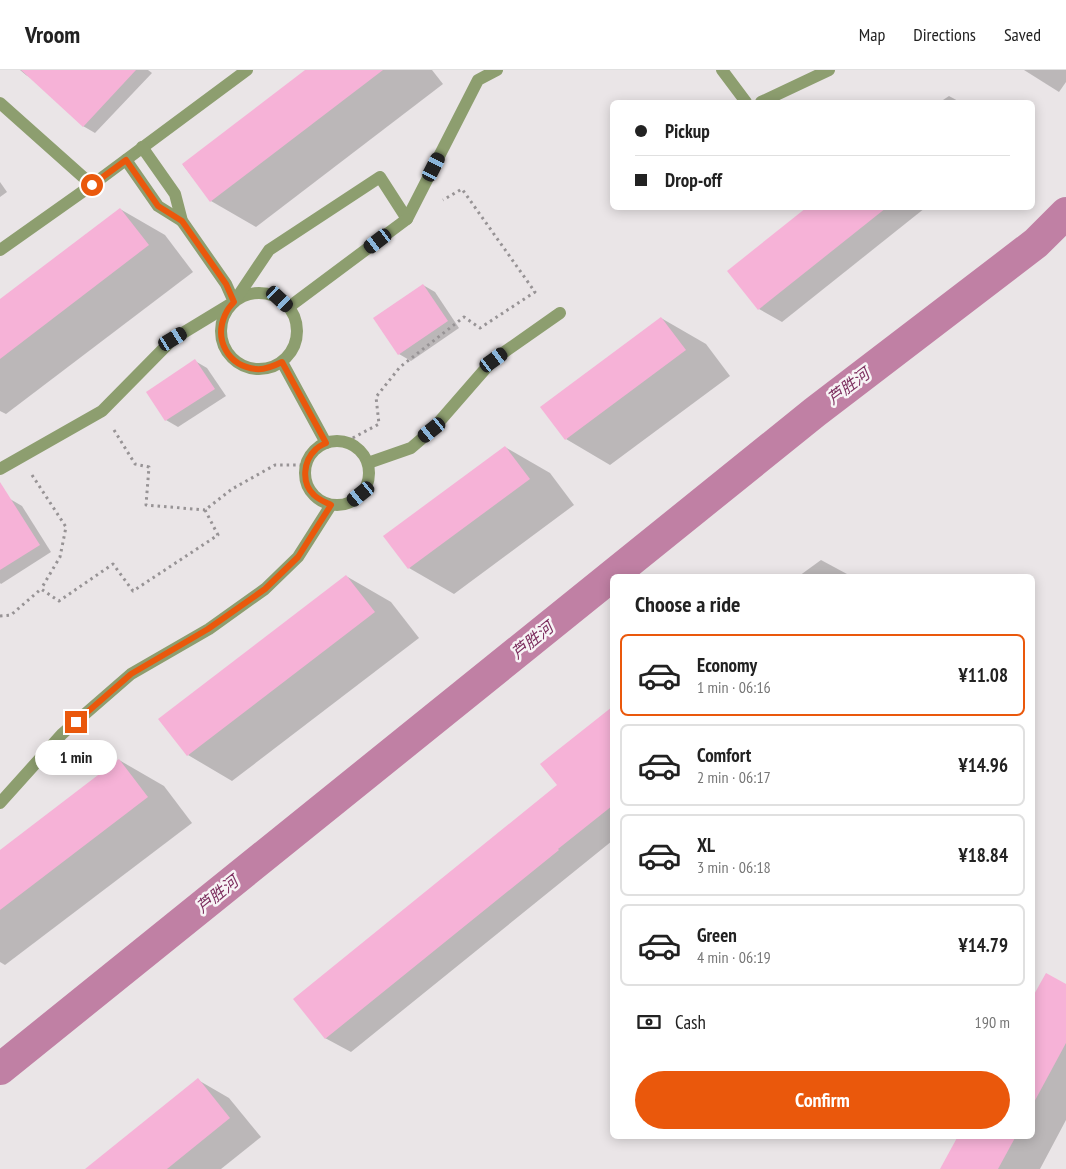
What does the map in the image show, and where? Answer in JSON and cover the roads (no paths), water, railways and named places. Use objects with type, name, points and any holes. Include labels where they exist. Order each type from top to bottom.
[{"type":"lane","points":[[0,250],[92,185],[247,70]]},
{"type":"lane","points":[[289,307],[407,219],[478,80],[497,70]]},
{"type":"lane","points":[[722,70],[744,100]]},
{"type":"lane","points":[[765,100],[828,70]]},
{"type":"lane","points":[[0,102],[92,185]]},
{"type":"lane","points":[[142,148],[174,194],[182,221],[226,284],[234,302]]},
{"type":"lane","points":[[126,160],[158,206],[182,221]]},
{"type":"lane","points":[[0,469],[102,412],[173,339],[234,302],[245,295],[269,294],[280,299],[289,307],[295,318],[298,330],[296,342],[291,353],[282,362],[270,368],[257,369],[244,366],[233,360],[225,350],[221,337],[221,324],[225,312],[234,302],[268,250],[380,177],[407,219]]},
{"type":"lane","points":[[368,463],[411,448],[432,430],[494,360],[560,313]]},
{"type":"lane","points":[[282,362],[326,443]]},
{"type":"lane","points":[[336,440],[356,446],[363,453],[368,463],[370,474],[368,485],[353,501],[342,505],[331,505],[321,500],[313,494],[307,485],[306,465],[310,456],[317,448],[326,443],[336,440]]},
{"type":"lane","points":[[0,804],[62,734],[131,674],[208,629],[265,589],[298,557],[331,505]]},
{"type":"waterway","name":"芦胜河","points":[[614,574],[815,412],[1036,243],[1066,213]]},
{"type":"waterway","name":"芦胜河","points":[[0,1069],[610,577]]}]
